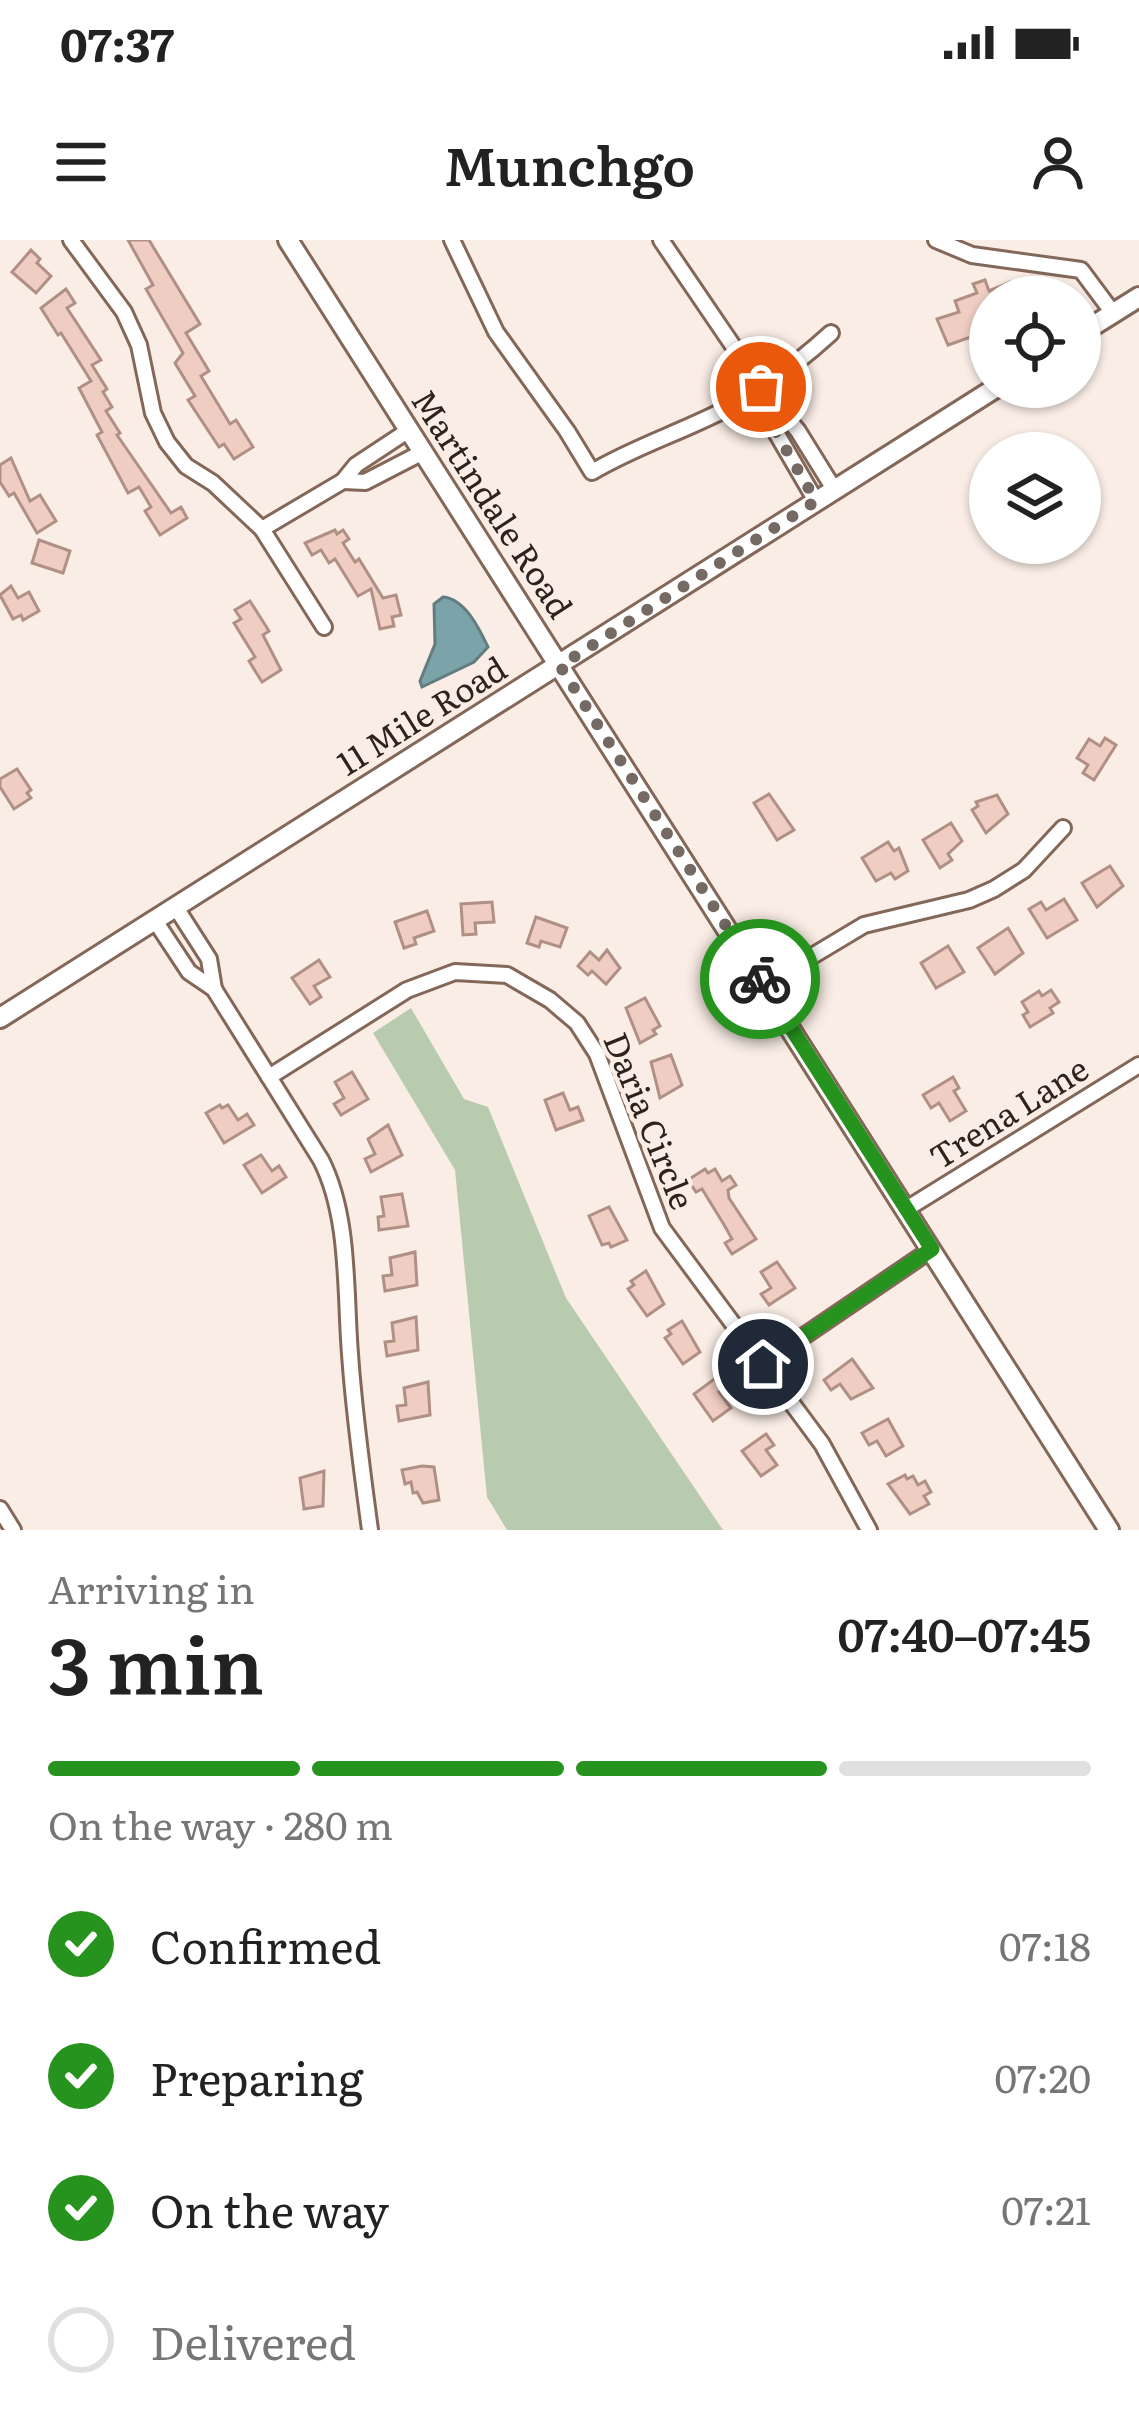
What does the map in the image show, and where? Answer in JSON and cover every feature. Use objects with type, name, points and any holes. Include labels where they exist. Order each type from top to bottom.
[{"type":"street","points":[[71,240],[124,312],[139,345],[153,413],[167,442],[186,466],[213,483],[262,529],[324,627]]},
{"type":"street","name":"Martindale Road","points":[[288,240],[1109,1530]]},
{"type":"street","points":[[452,240],[496,332],[592,472],[724,410],[796,365],[831,333]]},
{"type":"street","points":[[661,240],[761,387],[799,431],[834,489]]},
{"type":"street","points":[[936,240],[972,255],[1081,270],[1113,314]]},
{"type":"street","points":[[1101,321],[1139,297]]},
{"type":"street","points":[[761,387],[763,410],[816,501]]},
{"type":"street","name":"11 Mile Road","points":[[0,1018],[969,405]]},
{"type":"street","points":[[262,529],[344,481],[356,466],[410,430]]},
{"type":"street","points":[[344,481],[365,482],[423,452]]},
{"type":"street","points":[[764,985],[864,925],[969,900],[994,889],[1024,870],[1063,828]]},
{"type":"street","points":[[175,906],[209,959],[214,989],[321,1160],[337,1204],[370,1530]]},
{"type":"street","points":[[154,919],[190,972],[214,989]]},
{"type":"street","name":"Daria Circle","points":[[269,1077],[407,990],[455,972],[507,975],[550,1000],[577,1023],[597,1054],[662,1228],[822,1444],[869,1530]]},
{"type":"street","name":"Trena Lane","points":[[908,1208],[1139,1065]]},
{"type":"street","points":[[763,1364],[932,1249]]},
{"type":"street","points":[[0,1508],[14,1530]]},
{"type":"green space","points":[[411,1008],[464,1099],[488,1107],[566,1298],[723,1530],[507,1530],[487,1497],[455,1170],[373,1033]]},
{"type":"water","points":[[443,597],[465,609],[488,647],[474,662],[422,687],[420,681],[435,644],[434,604]]},
{"type":"building","points":[[128,240],[149,240],[200,324],[186,333],[209,371],[201,376],[230,424],[236,420],[253,447],[234,459],[224,444],[219,447],[188,400],[195,396],[175,363],[183,353],[146,289],[153,285]]},
{"type":"building","points":[[31,250],[51,276],[36,293],[12,272]]},
{"type":"building","points":[[66,289],[75,303],[67,308],[101,360],[92,365],[107,389],[103,392],[112,407],[106,411],[117,435],[171,513],[181,507],[187,518],[160,535],[145,511],[151,507],[139,487],[128,493],[97,435],[102,432],[79,388],[91,381],[41,308]]},
{"type":"building","points":[[969,296],[969,338],[948,345],[937,319],[959,312],[955,301]]},
{"type":"building","points":[[11,458],[30,501],[40,495],[56,521],[37,533],[14,493],[9,496],[0,482],[0,465]]},
{"type":"building","points":[[335,530],[337,534],[343,530],[349,539],[343,543],[383,598],[396,595],[401,615],[392,617],[394,626],[380,629],[371,589],[358,596],[335,559],[329,563],[321,550],[312,555],[305,543]]},
{"type":"building","points":[[39,540],[70,551],[63,573],[32,563]]},
{"type":"building","points":[[11,586],[18,598],[29,592],[39,611],[23,620],[21,615],[13,619],[0,595]]},
{"type":"building","points":[[250,601],[269,631],[263,635],[281,670],[262,682],[249,661],[255,657],[234,623],[241,619],[235,610]]},
{"type":"building","points":[[1105,738],[1116,745],[1094,780],[1083,773],[1088,765],[1077,758],[1089,739],[1100,746]]},
{"type":"building","points":[[17,769],[31,798],[14,809],[0,779]]},
{"type":"building","points":[[769,794],[794,830],[777,840],[754,803]]},
{"type":"building","points":[[997,795],[1008,814],[986,833],[972,810],[976,802]]},
{"type":"building","points":[[951,823],[962,841],[948,854],[952,860],[940,868],[923,840]]},
{"type":"building","points":[[888,842],[894,851],[899,848],[908,871],[895,879],[891,873],[876,881],[862,858]]},
{"type":"building","points":[[1110,866],[1123,886],[1097,907],[1082,883]]},
{"type":"building","points":[[1064,899],[1077,920],[1047,938],[1029,909],[1041,902],[1046,910]]},
{"type":"building","points":[[492,902],[494,922],[475,923],[476,934],[463,935],[461,904]]},
{"type":"building","points":[[427,911],[434,931],[414,938],[416,944],[404,948],[395,922]]},
{"type":"building","points":[[536,917],[567,928],[560,947],[541,941],[539,947],[527,943]]},
{"type":"building","points":[[1008,928],[1023,953],[995,974],[978,948]]},
{"type":"building","points":[[948,946],[964,972],[936,988],[921,963]]},
{"type":"building","points":[[607,950],[620,968],[606,984],[578,966],[590,952],[599,960]]},
{"type":"building","points":[[319,960],[330,977],[314,986],[321,997],[310,1004],[292,978]]},
{"type":"building","points":[[1051,990],[1059,1002],[1050,1008],[1053,1013],[1030,1027],[1022,1002],[1039,991],[1042,996]]},
{"type":"building","points":[[645,998],[660,1026],[640,1043],[626,1008]]},
{"type":"building","points":[[671,1055],[682,1085],[660,1098],[651,1062]]},
{"type":"building","points":[[352,1072],[368,1099],[341,1115],[334,1104],[344,1098],[335,1082]]},
{"type":"building","points":[[953,1077],[959,1088],[954,1091],[966,1111],[950,1121],[939,1103],[931,1108],[923,1095]]},
{"type":"building","points":[[563,1093],[570,1110],[578,1107],[583,1120],[556,1130],[545,1100]]},
{"type":"building","points":[[228,1105],[238,1120],[247,1114],[254,1125],[224,1143],[206,1113]]},
{"type":"building","points":[[388,1125],[402,1155],[371,1172],[365,1159],[375,1154],[368,1139]]},
{"type":"building","points":[[261,1155],[272,1171],[279,1166],[286,1177],[262,1193],[244,1165]]},
{"type":"building","points":[[705,1169],[708,1173],[715,1169],[722,1181],[730,1176],[736,1185],[728,1190],[729,1198],[756,1239],[732,1254],[725,1243],[732,1239],[723,1223],[702,1189],[696,1192],[688,1180]]},
{"type":"building","points":[[402,1194],[408,1226],[379,1230],[378,1217],[384,1216],[381,1197]]},
{"type":"building","points":[[609,1207],[627,1240],[611,1247],[602,1245],[589,1216]]},
{"type":"building","points":[[415,1252],[417,1285],[385,1291],[383,1276],[392,1275],[390,1258]]},
{"type":"building","points":[[777,1262],[795,1288],[769,1305],[761,1294],[771,1288],[761,1272]]},
{"type":"building","points":[[646,1271],[664,1304],[647,1316],[628,1289]]},
{"type":"building","points":[[416,1317],[418,1350],[387,1356],[385,1342],[394,1341],[392,1323]]},
{"type":"building","points":[[682,1321],[700,1352],[683,1364],[665,1338]]},
{"type":"building","points":[[852,1359],[873,1388],[851,1399],[840,1384],[831,1390],[824,1380]]},
{"type":"building","points":[[721,1374],[729,1385],[719,1392],[731,1408],[713,1421],[694,1394]]},
{"type":"building","points":[[428,1382],[430,1415],[399,1421],[397,1406],[406,1405],[404,1388]]},
{"type":"building","points":[[888,1419],[903,1446],[886,1456],[877,1441],[869,1445],[862,1433]]},
{"type":"building","points":[[766,1434],[774,1445],[766,1450],[777,1465],[761,1476],[742,1451]]},
{"type":"building","points":[[434,1467],[439,1500],[423,1503],[413,1493],[411,1482],[405,1484],[402,1470]]},
{"type":"building","points":[[324,1471],[323,1506],[304,1509],[300,1478]]},
{"type":"building","points":[[905,1475],[907,1479],[913,1476],[918,1485],[925,1481],[931,1492],[924,1496],[929,1504],[910,1514],[888,1484]]},
{"type":"way so far","points":[[760,979],[560,666],[816,501],[763,410],[761,387]]},
{"type":"route","points":[[760,979],[932,1249],[763,1364]]}]
